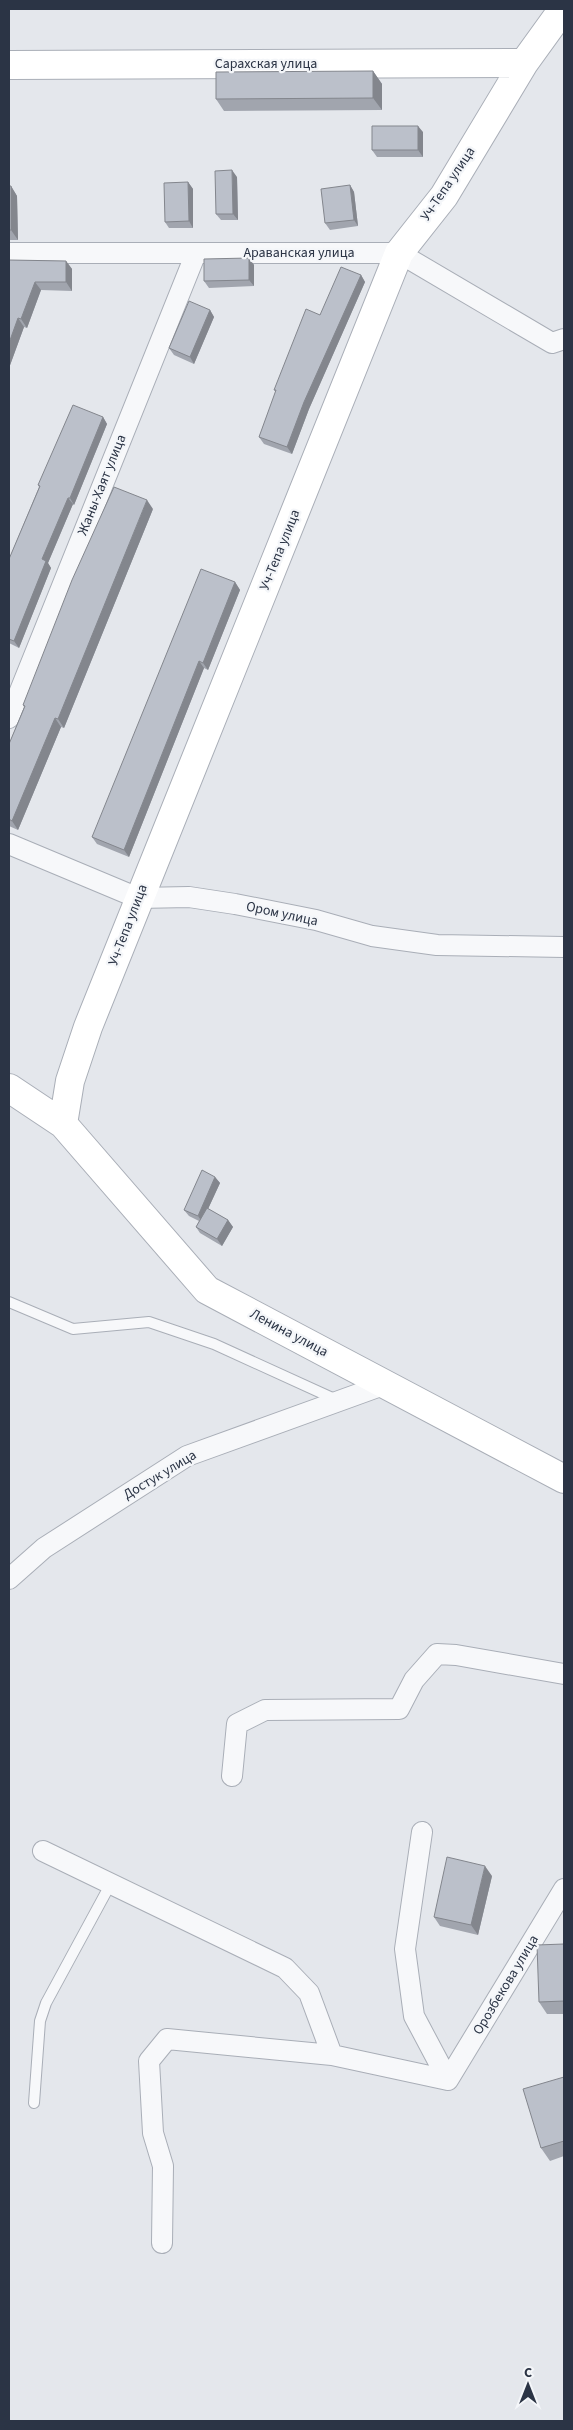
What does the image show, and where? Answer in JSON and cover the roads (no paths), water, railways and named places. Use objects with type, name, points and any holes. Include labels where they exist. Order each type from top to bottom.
[{"type":"street","name":"Уч-Тепа улица","points":[[63,1124],[70,1080],[88,1027],[138,898],[399,253],[444,196],[524,63],[559,13]]},
{"type":"street","name":"Сарахская улица","points":[[9,65],[524,63]]},
{"type":"street","name":"Араванская улица","points":[[9,253],[399,253]]},
{"type":"street","name":"Жаны-Хаят улица","points":[[9,718],[196,253]]},
{"type":"street","points":[[399,253],[552,343],[564,339]]},
{"type":"street","name":"Ором улица","points":[[9,844],[138,898],[189,898],[235,904],[316,920],[372,936],[437,945],[564,947]]},
{"type":"street","name":"Ленина улица","points":[[9,1088],[63,1124],[207,1290],[564,1479]]},
{"type":"street","name":"Достук улица","points":[[9,1579],[44,1548],[187,1456],[386,1384]]},
{"type":"street","points":[[232,1776],[237,1724],[266,1710],[399,1709],[414,1680],[437,1654],[456,1655],[564,1674]]},
{"type":"street","points":[[422,1832],[405,1949],[414,2016],[448,2080]]},
{"type":"street","points":[[43,1852],[285,1968],[309,1993],[332,2055]]},
{"type":"street","name":"Орозбекова улица","points":[[448,2080],[564,1890]]},
{"type":"street","points":[[162,2243],[163,2166],[153,2133],[149,2061],[167,2039],[332,2055],[448,2080]]},
{"type":"lane","points":[[9,1302],[73,1329],[149,1322],[214,1344],[340,1401]]},
{"type":"lane","points":[[34,2103],[40,2021],[46,2003],[110,1884]]}]
